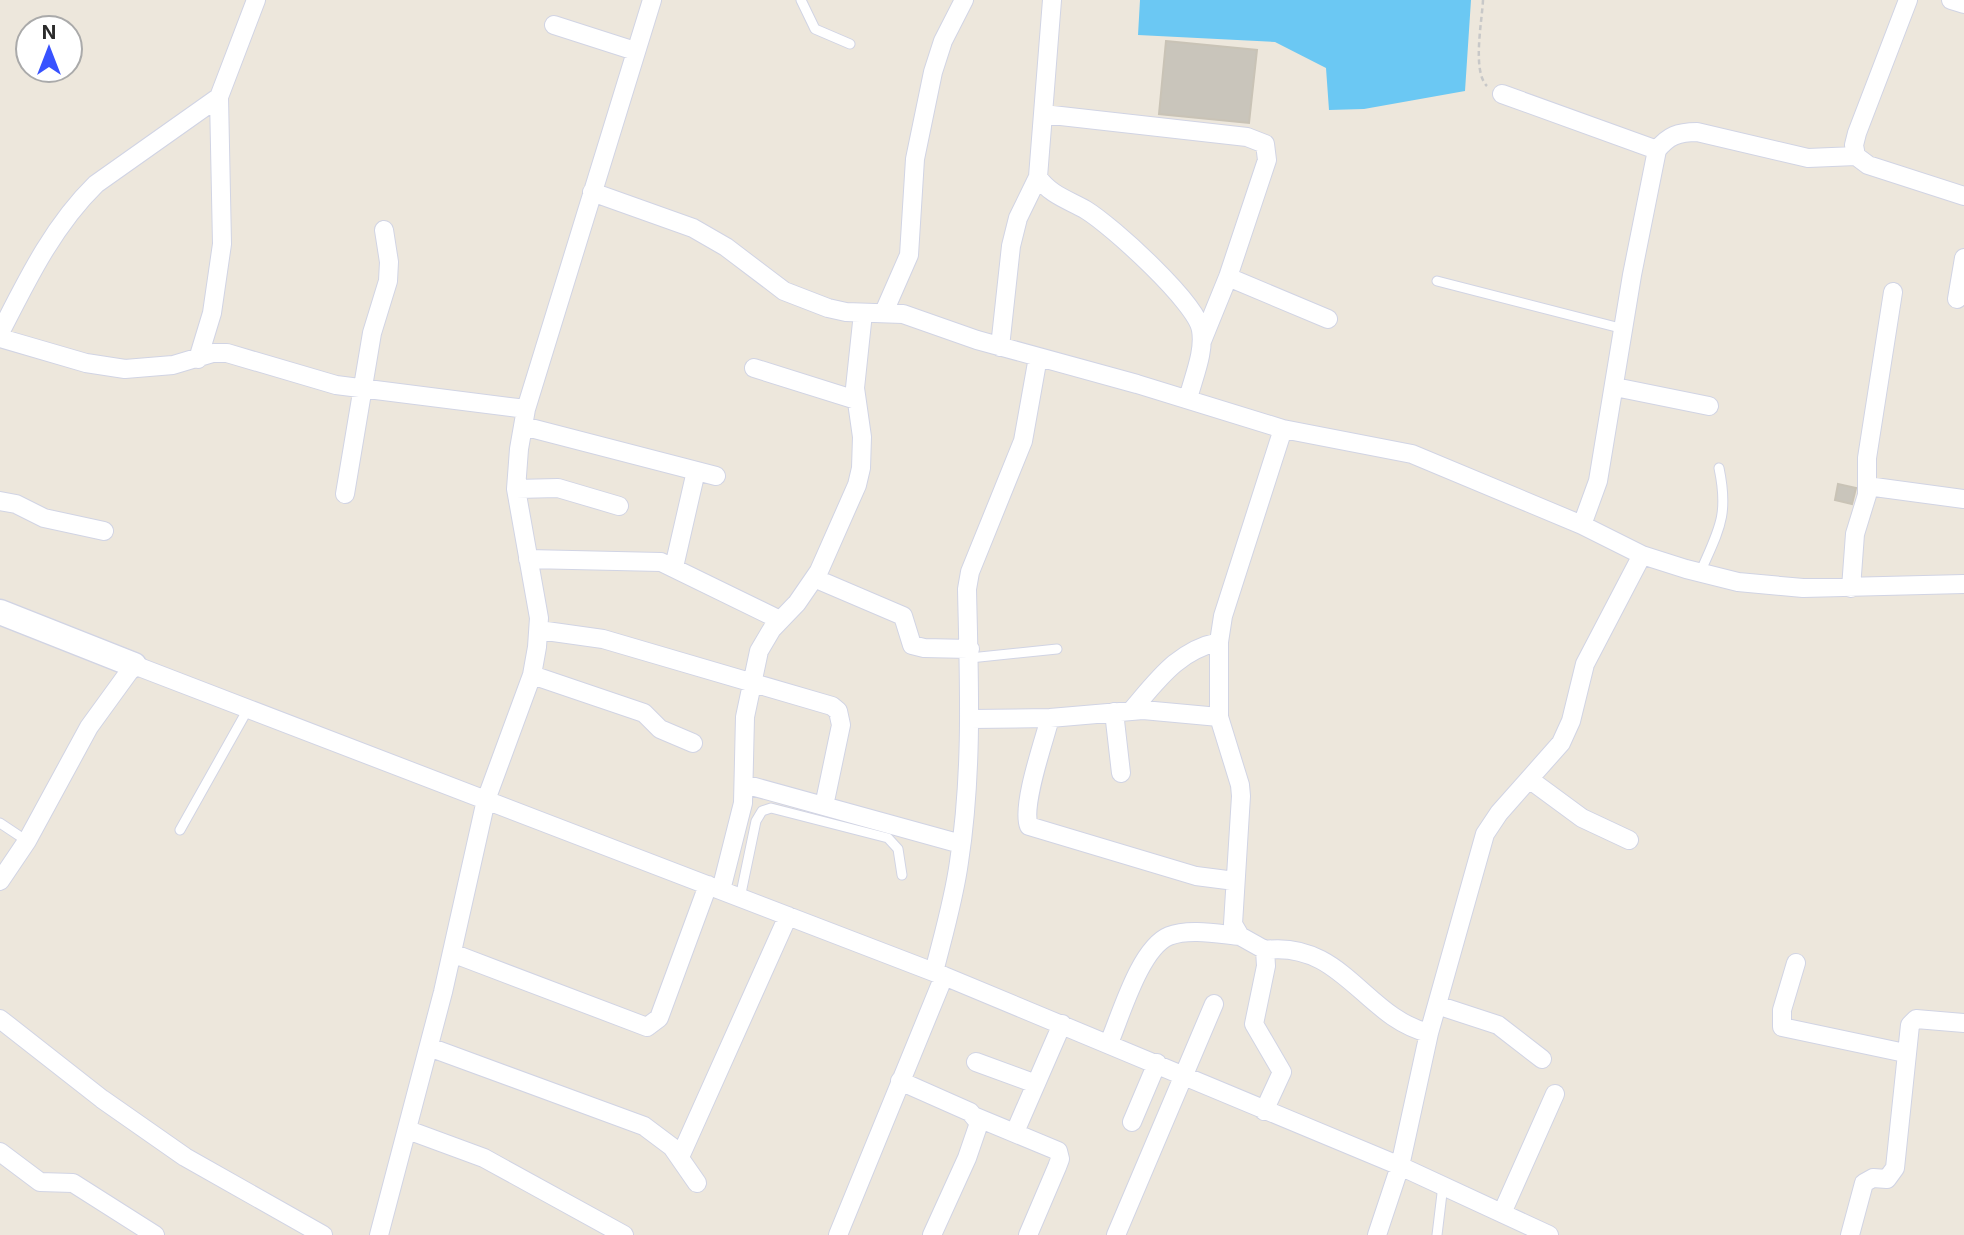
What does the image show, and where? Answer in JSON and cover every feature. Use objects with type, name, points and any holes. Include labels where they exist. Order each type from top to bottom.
[{"type":"street","points":[[198,359],[214,301],[222,244],[219,97],[256,0]]},
{"type":"street","points":[[379,1235],[429,1047],[486,800],[532,675],[539,630],[516,489],[525,418],[652,0]]},
{"type":"street","points":[[884,312],[909,255],[915,159],[933,72],[943,41],[964,0]]},
{"type":"street","points":[[1000,347],[1011,246],[1018,218],[1038,177],[1052,0]]},
{"type":"street","points":[[1908,0],[1857,133],[1854,145],[1856,156],[1867,165],[1964,197]]},
{"type":"street","points":[[1951,0],[1964,4]]},
{"type":"street","points":[[554,25],[635,51]]},
{"type":"street","points":[[1502,94],[1657,150]]},
{"type":"street","points":[[0,333],[47,246],[81,199],[96,184],[219,97]]},
{"type":"street","points":[[1043,114],[1247,137],[1265,144],[1267,160],[1228,277],[1202,341],[1188,399]]},
{"type":"street","points":[[1582,525],[1598,481],[1652,162],[1665,139],[1681,132],[1696,132],[1808,158],[1856,156]]},
{"type":"street","points":[[1038,177],[1052,192],[1104,223],[1139,254],[1196,314],[1202,341]]},
{"type":"street","points":[[592,192],[702,232],[784,291],[828,308],[863,313],[884,312],[922,320],[1000,347],[1188,399],[1283,429],[1412,454],[1582,525],[1642,555],[1700,573],[1768,585],[1851,588],[1964,584]]},
{"type":"street","points":[[345,494],[373,333],[387,281],[389,262],[384,230]]},
{"type":"street","points":[[1956,299],[1964,258]]},
{"type":"street","points":[[1228,277],[1328,319]]},
{"type":"street","points":[[1851,588],[1855,534],[1867,486],[1867,458],[1894,292]]},
{"type":"street","points":[[452,953],[647,1027],[659,1018],[738,827],[744,784],[745,717],[759,651],[814,578],[858,485],[862,468],[862,437],[856,400],[856,356],[863,313]]},
{"type":"street","points":[[0,338],[108,368],[146,368],[228,353],[311,380],[525,418],[716,476]]},
{"type":"street","points":[[838,1235],[900,1081],[939,974],[961,844],[970,719],[967,589],[970,572],[1023,441],[1038,357]]},
{"type":"street","points":[[754,368],[856,400]]},
{"type":"street","points":[[1615,387],[1709,406]]},
{"type":"street","points":[[1240,936],[1233,924],[1240,785],[1219,717],[1219,642],[1223,616],[1283,429]]},
{"type":"street","points":[[674,567],[696,471]]},
{"type":"street","points":[[1867,486],[1964,499]]},
{"type":"street","points":[[516,489],[558,488],[620,506]]},
{"type":"street","points":[[0,501],[44,518],[104,531]]},
{"type":"street","points":[[1377,1235],[1400,1166],[1429,1033],[1485,834],[1499,813],[1567,733],[1585,664],[1642,555]]},
{"type":"street","points":[[528,559],[648,559],[674,567],[780,620]]},
{"type":"street","points":[[814,578],[903,616],[912,645],[970,653]]},
{"type":"street","points":[[0,612],[939,974],[1400,1166],[1549,1235]]},
{"type":"street","points":[[539,630],[603,639],[751,680],[797,698],[832,706],[838,710],[841,725],[824,806]]},
{"type":"street","points":[[1121,773],[1122,711],[1178,659],[1195,648],[1219,642]]},
{"type":"street","points":[[0,881],[27,841],[89,727],[134,665]]},
{"type":"street","points":[[532,675],[643,713],[660,729],[693,743]]},
{"type":"street","points":[[970,719],[1050,718],[1122,711],[1219,717]]},
{"type":"street","points":[[1050,718],[1028,804],[1029,826],[1196,876],[1235,881]]},
{"type":"street","points":[[1529,779],[1582,818],[1629,840]]},
{"type":"street","points":[[744,784],[961,844]]},
{"type":"street","points":[[680,1157],[788,916]]},
{"type":"street","points":[[1109,1043],[1139,971],[1162,940],[1180,934],[1240,936],[1265,950],[1292,949],[1320,959],[1360,986],[1396,1018],[1429,1033]]},
{"type":"street","points":[[1264,1111],[1282,1072],[1254,1024],[1266,966],[1265,950]]},
{"type":"street","points":[[1796,963],[1782,1010],[1783,1027],[1905,1053]]},
{"type":"street","points":[[1116,1235],[1214,1004]]},
{"type":"street","points":[[1437,1005],[1498,1025],[1542,1059]]},
{"type":"street","points":[[0,1019],[102,1099],[185,1157],[323,1235]]},
{"type":"street","points":[[1850,1235],[1864,1183],[1872,1178],[1886,1179],[1895,1168],[1906,1034],[1916,1019],[1964,1023]]},
{"type":"street","points":[[1015,1132],[1062,1024]]},
{"type":"street","points":[[429,1047],[629,1118],[657,1133],[680,1157],[697,1183]]},
{"type":"street","points":[[976,1062],[1036,1084]]},
{"type":"street","points":[[1132,1122],[1157,1063]]},
{"type":"street","points":[[900,1081],[976,1117],[1052,1147],[1060,1159],[1028,1235]]},
{"type":"street","points":[[1502,1213],[1555,1094]]},
{"type":"street","points":[[932,1235],[976,1136],[979,1127],[976,1117]]},
{"type":"street","points":[[408,1129],[484,1158],[551,1192],[624,1235]]},
{"type":"street","points":[[0,1152],[40,1182],[73,1183],[155,1235]]},
{"type":"lane","points":[[800,0],[815,29],[850,44]]},
{"type":"lane","points":[[1437,281],[1624,329]]},
{"type":"lane","points":[[1700,573],[1723,517],[1724,492],[1719,468]]},
{"type":"lane","points":[[970,653],[1058,649]]},
{"type":"lane","points":[[180,830],[248,709]]},
{"type":"lane","points":[[740,898],[756,821],[762,811],[771,808],[888,838],[898,849],[902,875]]},
{"type":"lane","points":[[0,823],[27,841]]},
{"type":"lane","points":[[1437,1235],[1443,1185]]},
{"type":"path","points":[[1483,0],[1480,77],[1485,85],[1502,94]]},
{"type":"water","points":[[1140,0],[1471,0],[1465,91],[1364,109],[1329,110],[1326,68],[1275,42],[1138,35]]},
{"type":"building","points":[[1166,41],[1257,50],[1249,123],[1159,114]]},
{"type":"building","points":[[1838,484],[1856,488],[1852,504],[1835,500]]}]
